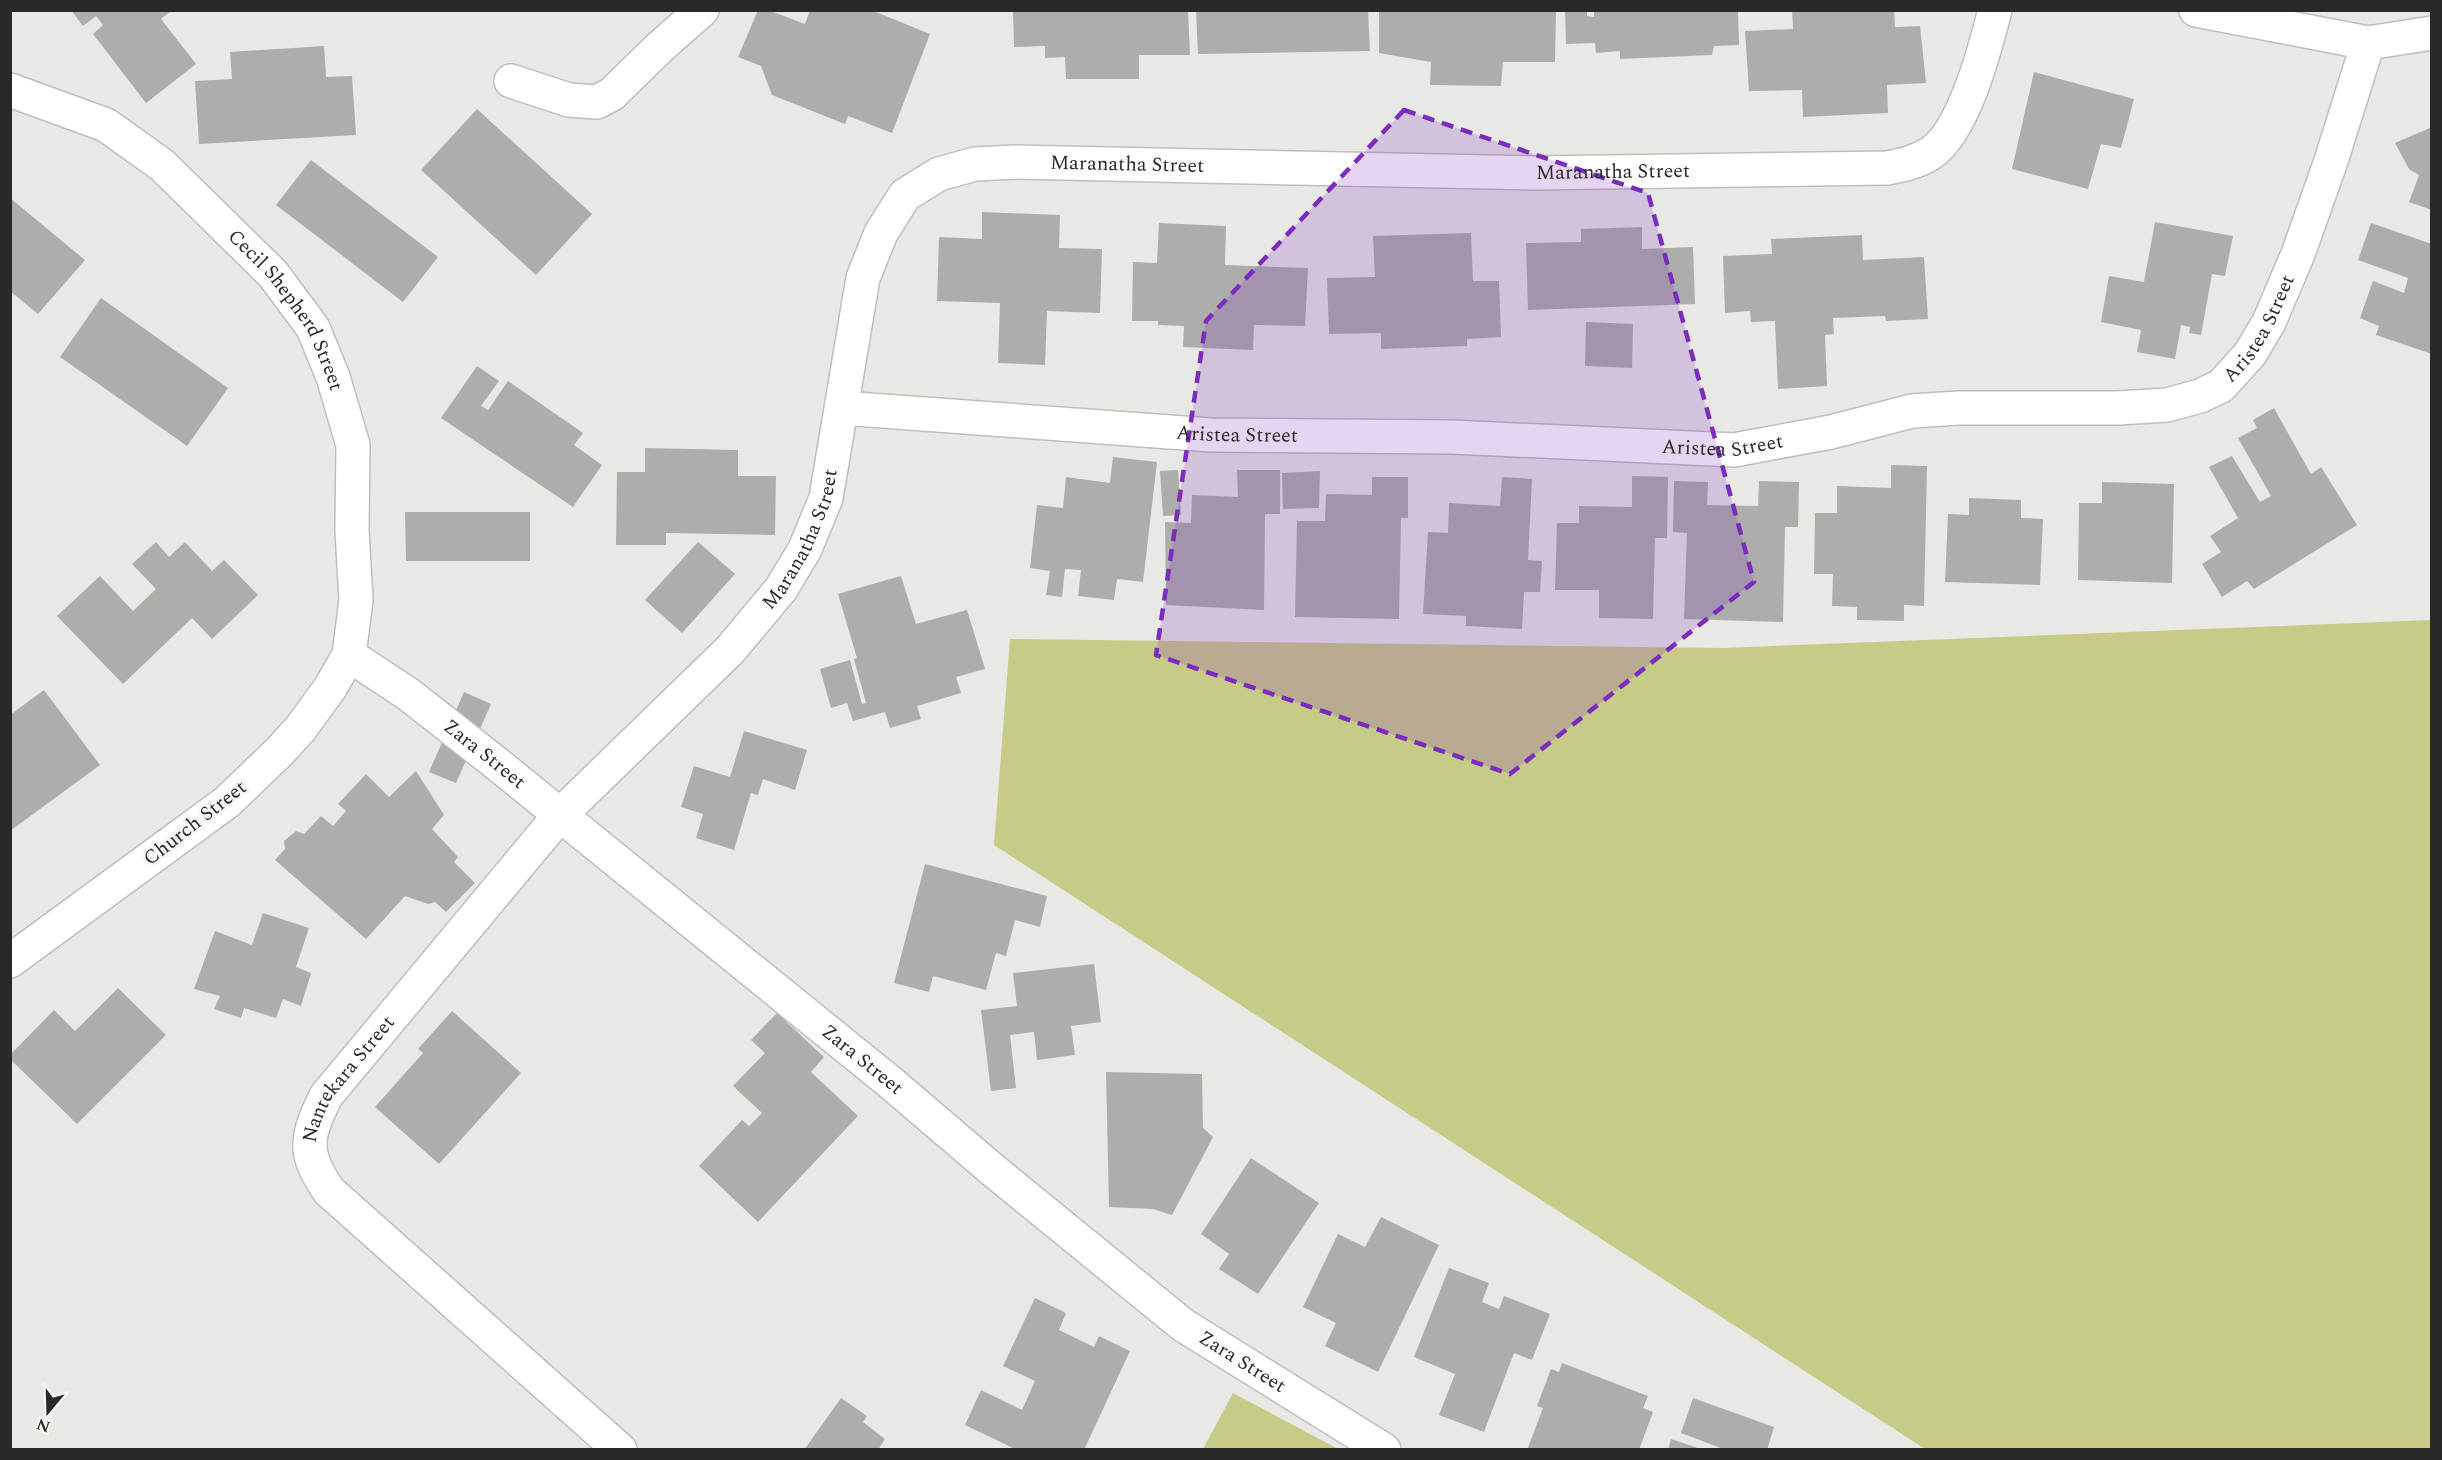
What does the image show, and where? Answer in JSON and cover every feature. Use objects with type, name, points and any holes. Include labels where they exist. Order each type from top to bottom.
[{"type":"street","points":[[511,81],[569,100],[597,102],[612,94],[702,10]]},
{"type":"street","name":"Maranatha Street","points":[[559,816],[729,650],[781,589],[804,549],[826,498],[863,278],[880,233],[905,195],[939,174],[975,164],[1016,162],[1535,172],[1887,168],[1913,162],[1932,152],[1948,137],[1967,98],[1995,10]]},
{"type":"street","points":[[2196,10],[2368,43],[2432,33]]},
{"type":"street","name":"Aristea Street","points":[[842,408],[1211,435],[1452,437],[1734,450],[1831,432],[1912,411],[1959,408],[2118,408],[2168,405],[2200,396],[2220,386],[2250,354],[2270,322],[2298,254],[2331,161],[2368,43]]},
{"type":"street","name":"Cecil Shepherd Street","points":[[10,90],[106,124],[162,165],[273,274],[313,328],[333,377],[353,445],[352,531],[357,600],[350,655]]},
{"type":"street","name":"Zara Street","points":[[350,655],[408,694],[496,763],[882,1075],[994,1171],[1183,1325],[1384,1449]]},
{"type":"street","name":"Church Street","points":[[10,962],[228,802],[301,728],[350,655]]},
{"type":"street","name":"Nantekara Street","points":[[559,816],[326,1096],[314,1120],[309,1143],[315,1170],[329,1191],[620,1449]]},
{"type":"highlighted area","points":[[1404,110],[1648,193],[1754,582],[1510,774],[1156,655],[1206,321]]},
{"type":"green space","points":[[2431,620],[2431,1449],[1925,1449],[994,845],[1010,639],[1723,648]]},
{"type":"green space","points":[[1233,1393],[1338,1449],[1203,1449]]},
{"type":"building","points":[[71,10],[172,10],[161,19],[196,64],[146,103],[93,34],[103,25],[96,16],[83,26]]},
{"type":"building","points":[[758,10],[768,10],[805,24],[810,10],[871,10],[930,34],[892,133],[848,116],[845,124],[772,95],[761,66],[738,57]]},
{"type":"building","points":[[1013,10],[1188,10],[1190,55],[1139,55],[1139,79],[1066,79],[1065,57],[1045,58],[1045,46],[1014,47]]},
{"type":"building","points":[[1196,10],[1368,10],[1370,51],[1198,54]]},
{"type":"building","points":[[1379,10],[1556,10],[1555,62],[1503,62],[1501,86],[1430,85],[1431,62],[1379,53]]},
{"type":"building","points":[[1565,10],[1587,10],[1587,16],[1594,17],[1594,10],[1738,10],[1739,45],[1714,46],[1712,55],[1620,59],[1620,51],[1596,53],[1595,43],[1566,44]]},
{"type":"building","points":[[1792,10],[1894,10],[1895,27],[1920,26],[1926,83],[1887,85],[1888,113],[1803,117],[1802,90],[1749,91],[1745,31],[1793,29]]},
{"type":"building","points":[[324,46],[326,77],[352,76],[356,135],[199,144],[195,81],[232,79],[230,52]]},
{"type":"building","points":[[2034,72],[2134,99],[2121,148],[2101,144],[2088,189],[2012,169]]},
{"type":"building","points":[[477,109],[592,214],[536,275],[421,170]]},
{"type":"building","points":[[2432,127],[2432,210],[2409,202],[2419,175],[2409,169],[2395,143]]},
{"type":"building","points":[[311,160],[438,257],[403,302],[276,205]]},
{"type":"building","points":[[10,198],[85,260],[38,314],[10,291]]},
{"type":"building","points":[[982,212],[1060,215],[1059,248],[1102,249],[1100,313],[1047,311],[1045,365],[998,363],[1000,303],[937,301],[939,237],[982,239]]},
{"type":"building","points":[[2155,222],[2233,236],[2225,276],[2212,274],[2201,335],[2189,333],[2190,327],[2181,325],[2175,359],[2137,352],[2141,330],[2101,322],[2109,276],[2144,282]]},
{"type":"building","points":[[1159,223],[1226,226],[1225,265],[1308,268],[1305,326],[1254,325],[1253,350],[1183,347],[1184,326],[1158,325],[1158,321],[1132,321],[1133,262],[1157,263]]},
{"type":"building","points":[[2371,223],[2432,244],[2430,255],[2432,256],[2432,354],[2376,335],[2379,326],[2360,318],[2373,281],[2404,293],[2408,278],[2358,260]]},
{"type":"building","points":[[1642,227],[1642,249],[1693,247],[1695,304],[1528,310],[1526,243],[1581,242],[1581,229]]},
{"type":"building","points":[[1471,233],[1473,281],[1499,281],[1501,337],[1467,339],[1467,346],[1381,349],[1381,333],[1329,334],[1327,278],[1375,277],[1373,236]]},
{"type":"building","points":[[1862,235],[1863,260],[1924,257],[1928,319],[1886,321],[1885,316],[1833,318],[1834,334],[1825,335],[1827,386],[1778,389],[1775,321],[1751,322],[1750,311],[1725,313],[1723,256],[1772,254],[1771,239]]},
{"type":"building","points":[[101,298],[228,388],[187,446],[60,357]]},
{"type":"building","points":[[1586,322],[1633,324],[1632,368],[1585,366]]},
{"type":"building","points":[[477,366],[499,381],[481,406],[488,410],[508,381],[583,433],[574,445],[602,465],[573,507],[441,418]]},
{"type":"building","points":[[2274,408],[2311,474],[2321,467],[2357,525],[2254,589],[2247,581],[2222,597],[2202,564],[2221,552],[2210,536],[2238,518],[2209,467],[2232,456],[2260,502],[2271,496],[2238,438],[2257,428],[2253,420]]},
{"type":"building","points":[[645,448],[738,450],[738,476],[776,476],[775,535],[666,533],[666,545],[616,545],[617,472],[645,472]]},
{"type":"building","points":[[1113,457],[1157,462],[1143,582],[1117,579],[1114,600],[1078,596],[1081,570],[1065,569],[1062,597],[1046,595],[1050,571],[1030,568],[1037,505],[1063,508],[1066,477],[1110,483]]},
{"type":"building","points":[[1891,465],[1927,466],[1924,606],[1904,605],[1904,621],[1857,620],[1857,607],[1832,606],[1833,574],[1814,574],[1815,513],[1837,513],[1837,486],[1891,488]]},
{"type":"building","points":[[1178,470],[1181,515],[1163,516],[1160,471]]},
{"type":"building","points":[[1237,470],[1280,470],[1280,514],[1265,514],[1264,610],[1166,605],[1165,522],[1191,523],[1192,495],[1238,497]]},
{"type":"building","points":[[1320,471],[1319,508],[1283,509],[1282,473]]},
{"type":"building","points":[[1632,476],[1668,477],[1667,538],[1655,538],[1653,619],[1599,618],[1599,590],[1555,590],[1557,523],[1579,523],[1579,506],[1632,507]]},
{"type":"building","points":[[1372,477],[1408,477],[1408,518],[1401,518],[1399,619],[1295,617],[1297,521],[1325,521],[1326,494],[1372,495]]},
{"type":"building","points":[[1502,477],[1532,479],[1528,560],[1542,561],[1540,592],[1524,592],[1522,629],[1466,626],[1466,616],[1423,614],[1428,532],[1448,533],[1449,503],[1500,506]]},
{"type":"building","points":[[1674,481],[1708,482],[1707,505],[1758,506],[1759,481],[1799,482],[1798,527],[1785,527],[1783,622],[1684,619],[1687,533],[1673,532]]},
{"type":"building","points":[[2102,482],[2174,484],[2172,583],[2078,580],[2079,503],[2102,503]]},
{"type":"building","points":[[1969,498],[2021,500],[2021,518],[2043,519],[2040,585],[1945,582],[1948,514],[1969,515]]},
{"type":"building","points":[[405,512],[530,512],[530,561],[406,561]]},
{"type":"building","points":[[156,542],[169,557],[185,542],[212,571],[224,560],[258,595],[212,639],[192,618],[123,684],[57,616],[100,576],[133,611],[156,589],[132,564]]},
{"type":"building","points":[[698,542],[735,574],[682,633],[645,600]]},
{"type":"building","points":[[901,576],[916,624],[967,610],[985,669],[956,677],[961,693],[917,706],[921,719],[890,728],[885,712],[853,721],[847,703],[831,708],[820,669],[850,660],[862,704],[866,703],[854,659],[857,658],[838,594]]},
{"type":"building","points":[[44,690],[100,765],[10,831],[10,715]]},
{"type":"building","points":[[464,692],[491,704],[456,783],[429,772]]},
{"type":"building","points":[[744,731],[807,750],[795,790],[763,779],[758,795],[751,793],[734,850],[696,838],[703,814],[681,807],[694,766],[730,777]]},
{"type":"building","points":[[416,771],[444,815],[432,829],[458,857],[454,862],[475,883],[446,912],[435,902],[428,904],[405,896],[366,939],[275,860],[285,849],[284,841],[296,831],[304,834],[321,816],[333,826],[346,811],[338,804],[366,774],[389,797]]},
{"type":"building","points":[[925,864],[1047,896],[1040,927],[1015,920],[1006,956],[996,953],[986,990],[933,976],[929,992],[894,983]]},
{"type":"building","points":[[263,913],[309,928],[296,967],[311,973],[301,1006],[283,999],[276,1018],[244,1008],[241,1018],[214,1009],[220,996],[194,989],[215,931],[252,945]]},
{"type":"building","points":[[1094,964],[1101,1022],[1071,1026],[1075,1055],[1037,1060],[1034,1032],[1010,1035],[1016,1088],[991,1091],[981,1010],[1017,1006],[1013,973]]},
{"type":"building","points":[[118,988],[166,1035],[77,1124],[10,1059],[10,1055],[54,1010],[75,1031]]},
{"type":"building","points":[[452,1011],[521,1073],[439,1164],[375,1107],[423,1053],[418,1049]]},
{"type":"building","points":[[777,1013],[824,1057],[811,1072],[858,1116],[758,1222],[699,1166],[742,1120],[749,1126],[762,1113],[733,1086],[765,1053],[751,1040]]},
{"type":"building","points":[[1106,1072],[1202,1074],[1203,1128],[1213,1137],[1172,1215],[1153,1209],[1109,1207]]},
{"type":"building","points":[[1251,1158],[1319,1203],[1258,1294],[1219,1269],[1229,1254],[1201,1234]]},
{"type":"building","points":[[1381,1217],[1439,1245],[1378,1372],[1325,1346],[1336,1323],[1303,1307],[1338,1234],[1365,1247]]},
{"type":"building","points":[[1449,1268],[1489,1283],[1482,1302],[1499,1309],[1504,1296],[1550,1314],[1532,1360],[1514,1353],[1484,1432],[1439,1415],[1455,1374],[1414,1357]]},
{"type":"building","points":[[1035,1298],[1066,1313],[1059,1330],[1094,1347],[1099,1336],[1130,1351],[1084,1450],[1058,1448],[1017,1450],[965,1425],[981,1390],[1022,1410],[1035,1381],[1003,1366]]},
{"type":"building","points":[[1562,1363],[1648,1396],[1643,1408],[1653,1412],[1639,1450],[1527,1450],[1543,1408],[1537,1406],[1551,1369],[1559,1372]]},
{"type":"building","points":[[841,1398],[867,1416],[863,1422],[885,1439],[878,1450],[804,1450]]},
{"type":"building","points":[[1693,1398],[1774,1427],[1767,1450],[1726,1450],[1681,1433]]},
{"type":"building","points":[[1671,1439],[1701,1449],[1701,1450],[1668,1450]]}]
